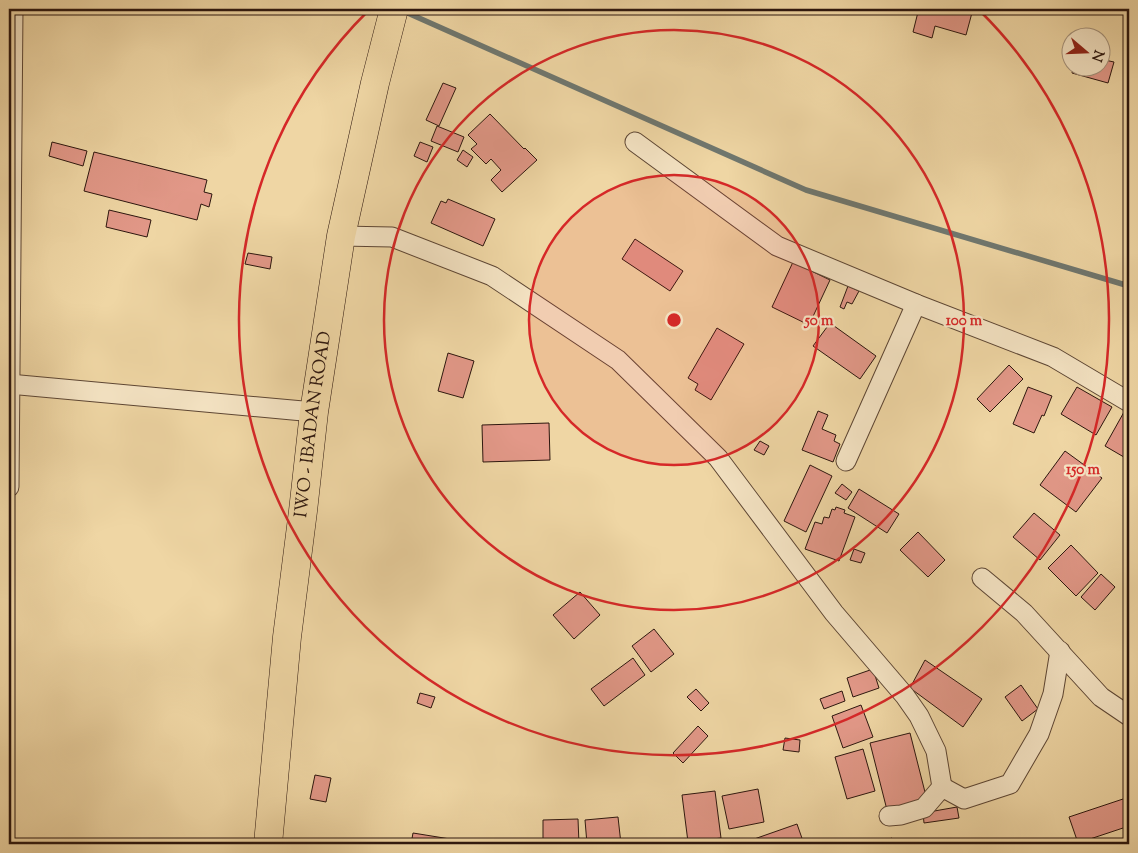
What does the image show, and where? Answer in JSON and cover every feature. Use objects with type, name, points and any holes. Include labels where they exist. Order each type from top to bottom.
[{"type":"main road","name":"IWO - IBADAN ROAD","points":[[268,844],[287,637],[314,412],[341,236],[375,83],[394,9]]},
{"type":"street","points":[[9,487],[12,9]]},
{"type":"street","points":[[635,142],[778,246],[916,304],[1053,357],[1129,402]]},
{"type":"street","points":[[341,236],[392,237],[492,276],[618,360],[718,458],[834,612],[905,696],[919,716],[936,751],[942,787]]},
{"type":"street","points":[[846,461],[916,304]]},
{"type":"street","points":[[9,380],[314,412]]},
{"type":"street","points":[[982,578],[1024,613],[1101,697],[1129,716]]},
{"type":"street","points":[[942,787],[964,799],[1010,784],[1039,734],[1053,694],[1060,651]]},
{"type":"street","points":[[889,816],[901,815],[924,808],[942,787]]},
{"type":"building","points":[[928,9],[973,9],[966,35],[935,26],[932,38],[913,32],[918,12],[926,14]]},
{"type":"building","points":[[1107,9],[1107,10],[1078,10]]},
{"type":"building","points":[[1110,61],[1114,62],[1110,76]]},
{"type":"building","points":[[1090,78],[1109,78],[1108,83]]},
{"type":"building","points":[[443,83],[456,88],[439,126],[426,120]]},
{"type":"building","points":[[490,114],[537,160],[502,192],[491,180],[501,170],[491,159],[486,164],[471,149],[477,144],[468,135]]},
{"type":"building","points":[[437,126],[464,137],[458,152],[431,141]]},
{"type":"building","points":[[52,142],[87,151],[83,166],[49,156]]},
{"type":"building","points":[[420,142],[433,147],[427,162],[414,156]]},
{"type":"building","points":[[463,150],[473,157],[467,167],[457,160]]},
{"type":"building","points":[[94,152],[207,180],[204,192],[212,194],[209,207],[201,204],[197,220],[84,191]]},
{"type":"building","points":[[448,199],[495,219],[483,246],[431,223],[441,201],[446,203]]},
{"type":"building","points":[[109,210],[151,220],[147,237],[106,227]]},
{"type":"building","points":[[635,239],[683,271],[670,291],[622,259]]},
{"type":"building","points":[[248,253],[272,257],[270,269],[245,264]]},
{"type":"building","points":[[793,262],[830,280],[809,325],[772,307]]},
{"type":"building","points":[[848,286],[859,291],[852,304],[847,302],[844,309],[840,307]]},
{"type":"building","points":[[830,323],[876,356],[860,379],[813,346]]},
{"type":"building","points":[[717,328],[744,344],[711,400],[695,390],[698,384],[688,378]]},
{"type":"building","points":[[448,353],[474,361],[463,398],[438,391]]},
{"type":"building","points":[[1009,365],[1023,379],[990,412],[977,399]]},
{"type":"building","points":[[1028,387],[1052,396],[1044,416],[1042,415],[1034,433],[1013,424]]},
{"type":"building","points":[[1077,387],[1112,407],[1096,435],[1061,414]]},
{"type":"building","points":[[818,411],[828,415],[822,429],[836,435],[834,441],[840,444],[833,462],[802,450]]},
{"type":"building","points":[[1124,412],[1129,415],[1129,460],[1105,446]]},
{"type":"building","points":[[549,423],[550,460],[483,462],[482,425]]},
{"type":"building","points":[[760,441],[769,446],[764,455],[754,450]]},
{"type":"building","points":[[1065,451],[1102,478],[1076,512],[1040,485]]},
{"type":"building","points":[[810,465],[832,476],[806,532],[784,521]]},
{"type":"building","points":[[842,484],[852,492],[846,500],[835,493]]},
{"type":"building","points":[[859,489],[899,514],[887,533],[848,508]]},
{"type":"building","points":[[836,507],[845,510],[844,513],[855,517],[839,561],[805,549],[815,522],[822,524],[824,517],[829,518],[832,509],[835,510]]},
{"type":"building","points":[[1034,513],[1060,535],[1040,560],[1013,537]]},
{"type":"building","points":[[918,532],[945,560],[928,577],[900,550]]},
{"type":"building","points":[[1071,545],[1098,573],[1076,596],[1048,568]]},
{"type":"building","points":[[854,549],[865,553],[861,563],[850,560]]},
{"type":"building","points":[[1101,574],[1115,587],[1095,610],[1081,597]]},
{"type":"building","points":[[580,592],[600,615],[574,639],[553,615]]},
{"type":"building","points":[[654,629],[674,654],[651,672],[632,646]]},
{"type":"building","points":[[633,658],[645,675],[604,706],[591,689]]},
{"type":"building","points":[[925,660],[982,699],[963,727],[910,688]]},
{"type":"building","points":[[873,669],[879,688],[853,697],[847,678]]},
{"type":"building","points":[[1021,685],[1038,709],[1022,721],[1005,697]]},
{"type":"building","points":[[696,689],[709,703],[701,711],[687,697]]},
{"type":"building","points":[[842,691],[845,701],[824,709],[820,699]]},
{"type":"building","points":[[420,693],[435,697],[431,708],[417,703]]},
{"type":"building","points":[[861,705],[873,737],[843,748],[832,716]]},
{"type":"building","points":[[698,726],[708,736],[683,763],[673,753]]},
{"type":"building","points":[[910,733],[927,800],[887,810],[870,743]]},
{"type":"building","points":[[785,738],[800,740],[799,752],[783,750]]},
{"type":"building","points":[[863,749],[875,791],[847,799],[835,757]]},
{"type":"building","points":[[315,775],[331,778],[326,802],[310,799]]},
{"type":"building","points":[[758,789],[764,822],[729,829],[722,796]]},
{"type":"building","points":[[715,791],[721,838],[688,842],[682,795]]},
{"type":"building","points":[[1129,797],[1129,826],[1078,843],[1069,817]]},
{"type":"building","points":[[957,807],[959,818],[924,823],[923,813]]},
{"type":"building","points":[[618,817],[621,844],[587,844],[585,820]]},
{"type":"building","points":[[578,819],[579,844],[543,844],[543,820]]},
{"type":"building","points":[[797,824],[804,844],[740,844]]},
{"type":"building","points":[[413,833],[481,844],[411,844]]},
{"type":"building","points":[[892,838],[894,844],[872,844]]},
{"type":"waterway","points":[[401,10],[806,190],[1129,286]]}]
